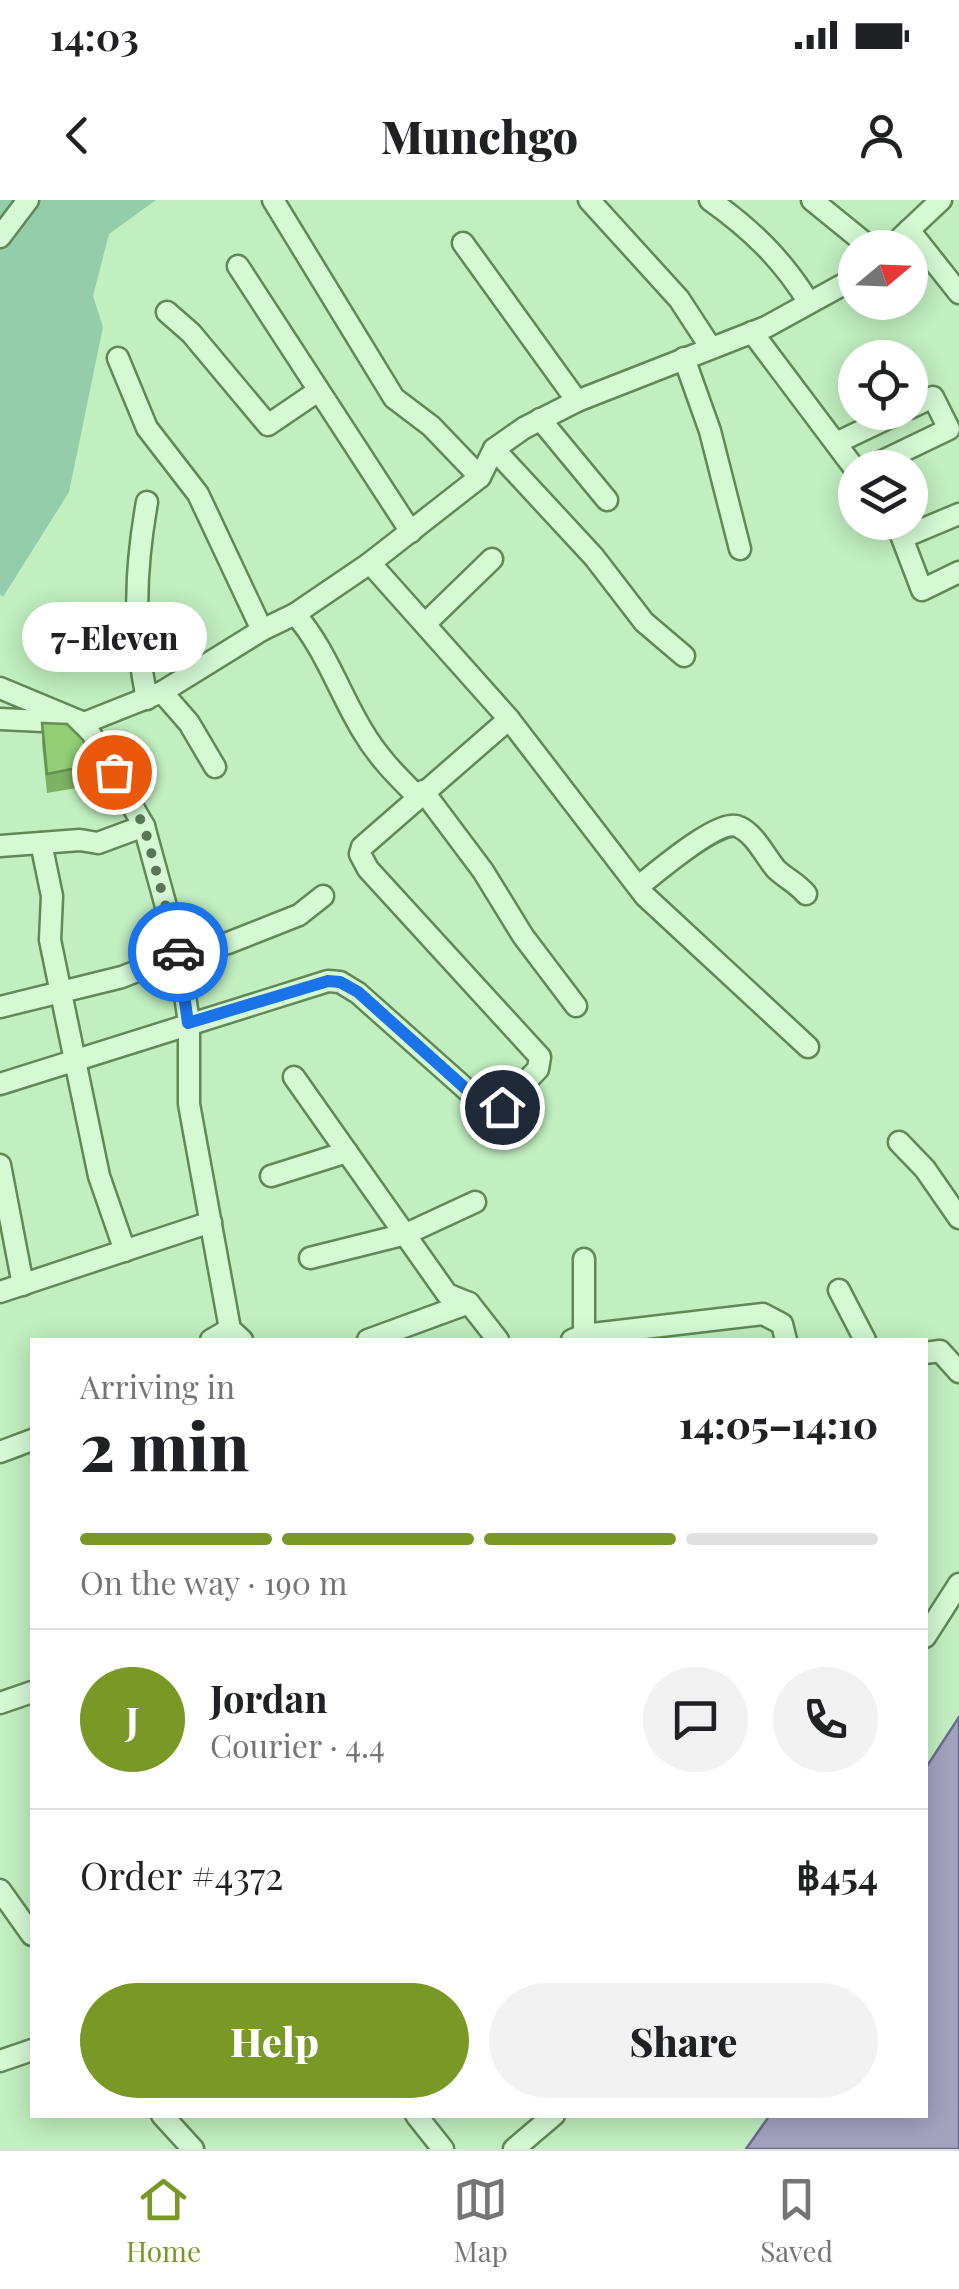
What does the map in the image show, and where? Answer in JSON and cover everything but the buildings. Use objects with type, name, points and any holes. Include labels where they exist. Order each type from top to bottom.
[{"type":"street","points":[[0,237],[28,200]]},
{"type":"street","points":[[273,200],[394,398],[431,426],[480,477]]},
{"type":"street","points":[[590,200],[680,299],[711,348]]},
{"type":"street","points":[[710,200],[776,255],[809,303]]},
{"type":"street","points":[[812,200],[848,230]]},
{"type":"street","points":[[909,230],[941,200]]},
{"type":"street","points":[[463,243],[577,401]]},
{"type":"street","points":[[928,254],[959,294]]},
{"type":"street","points":[[238,266],[411,532]]},
{"type":"street","points":[[0,720],[84,723],[154,696],[262,630],[296,614],[370,562],[480,477],[494,449],[540,420],[577,401],[752,332],[838,287]]},
{"type":"street","points":[[167,312],[190,333],[268,425],[318,391]]},
{"type":"street","points":[[752,332],[842,450]]},
{"type":"street","points":[[118,358],[148,428],[198,494],[262,630]]},
{"type":"street","points":[[684,358],[710,431],[740,549]]},
{"type":"street","points":[[905,450],[949,429],[934,398],[928,400]]},
{"type":"street","points":[[540,420],[607,500]]},
{"type":"street","points":[[836,442],[862,430]]},
{"type":"street","points":[[494,449],[594,558],[644,622],[684,656]]},
{"type":"street","points":[[147,502],[135,597],[140,666],[154,696],[189,723],[215,767]]},
{"type":"street","points":[[928,522],[959,514]]},
{"type":"street","points":[[904,540],[922,590],[959,572]]},
{"type":"street","points":[[426,623],[492,559]]},
{"type":"street","points":[[370,562],[510,719],[645,896],[808,1046]]},
{"type":"street","points":[[296,614],[310,631],[382,762],[420,793],[484,871],[523,936],[576,1006]]},
{"type":"street","points":[[0,688],[84,723],[144,826],[179,954],[188,1023],[189,1104],[236,1334]]},
{"type":"street","points":[[0,1084],[328,981],[340,982],[358,992],[485,1106],[502,1107],[538,1068],[540,1057],[368,869],[360,854],[362,846],[420,793],[510,719]]},
{"type":"street","points":[[639,886],[714,831],[732,824],[742,828],[778,871],[795,881],[806,894]]},
{"type":"street","points":[[0,846],[80,840],[98,844],[144,826]]},
{"type":"street","points":[[41,843],[52,896],[50,940],[99,1176],[125,1250]]},
{"type":"street","points":[[0,1006],[122,976],[179,954],[228,943],[299,915],[323,896]]},
{"type":"street","points":[[294,1077],[447,1294],[470,1303],[496,1338]]},
{"type":"street","points":[[899,1142],[959,1218]]},
{"type":"street","points":[[271,1176],[348,1152]]},
{"type":"street","points":[[1,1175],[23,1285]]},
{"type":"street","points":[[310,1258],[406,1234],[474,1202]]},
{"type":"street","points":[[0,1292],[211,1222]]},
{"type":"street","points":[[584,1259],[578,1338],[763,1314],[782,1324],[786,1338]]},
{"type":"street","points":[[838,1290],[865,1338]]},
{"type":"street","points":[[374,1338],[470,1303]]},
{"type":"street","points":[[928,1353],[940,1351],[959,1372]]},
{"type":"street","points":[[0,1452],[30,1441]]},
{"type":"street","points":[[928,1632],[959,1584]]},
{"type":"street","points":[[0,1704],[30,1693]]},
{"type":"street","points":[[0,1890],[30,1933]]},
{"type":"street","points":[[0,2061],[30,2051]]},
{"type":"street","points":[[165,2118],[193,2149]]},
{"type":"street","points":[[418,2118],[443,2149]]},
{"type":"street","points":[[514,2149],[550,2118]]},
{"type":"green space","points":[[0,200],[156,200],[109,234],[93,296],[103,327],[69,492],[3,597],[0,594]]},
{"type":"water","points":[[959,1717],[959,2149],[746,2149],[768,2118],[928,2118],[928,1764]]},
{"type":"way so far","points":[[114,772],[144,826],[178,952]]},
{"type":"place","name":"7-Eleven","points":[[114,772]]},
{"type":"route","points":[[178,952],[188,1023],[328,981],[340,982],[358,992],[485,1106],[502,1107]]}]
